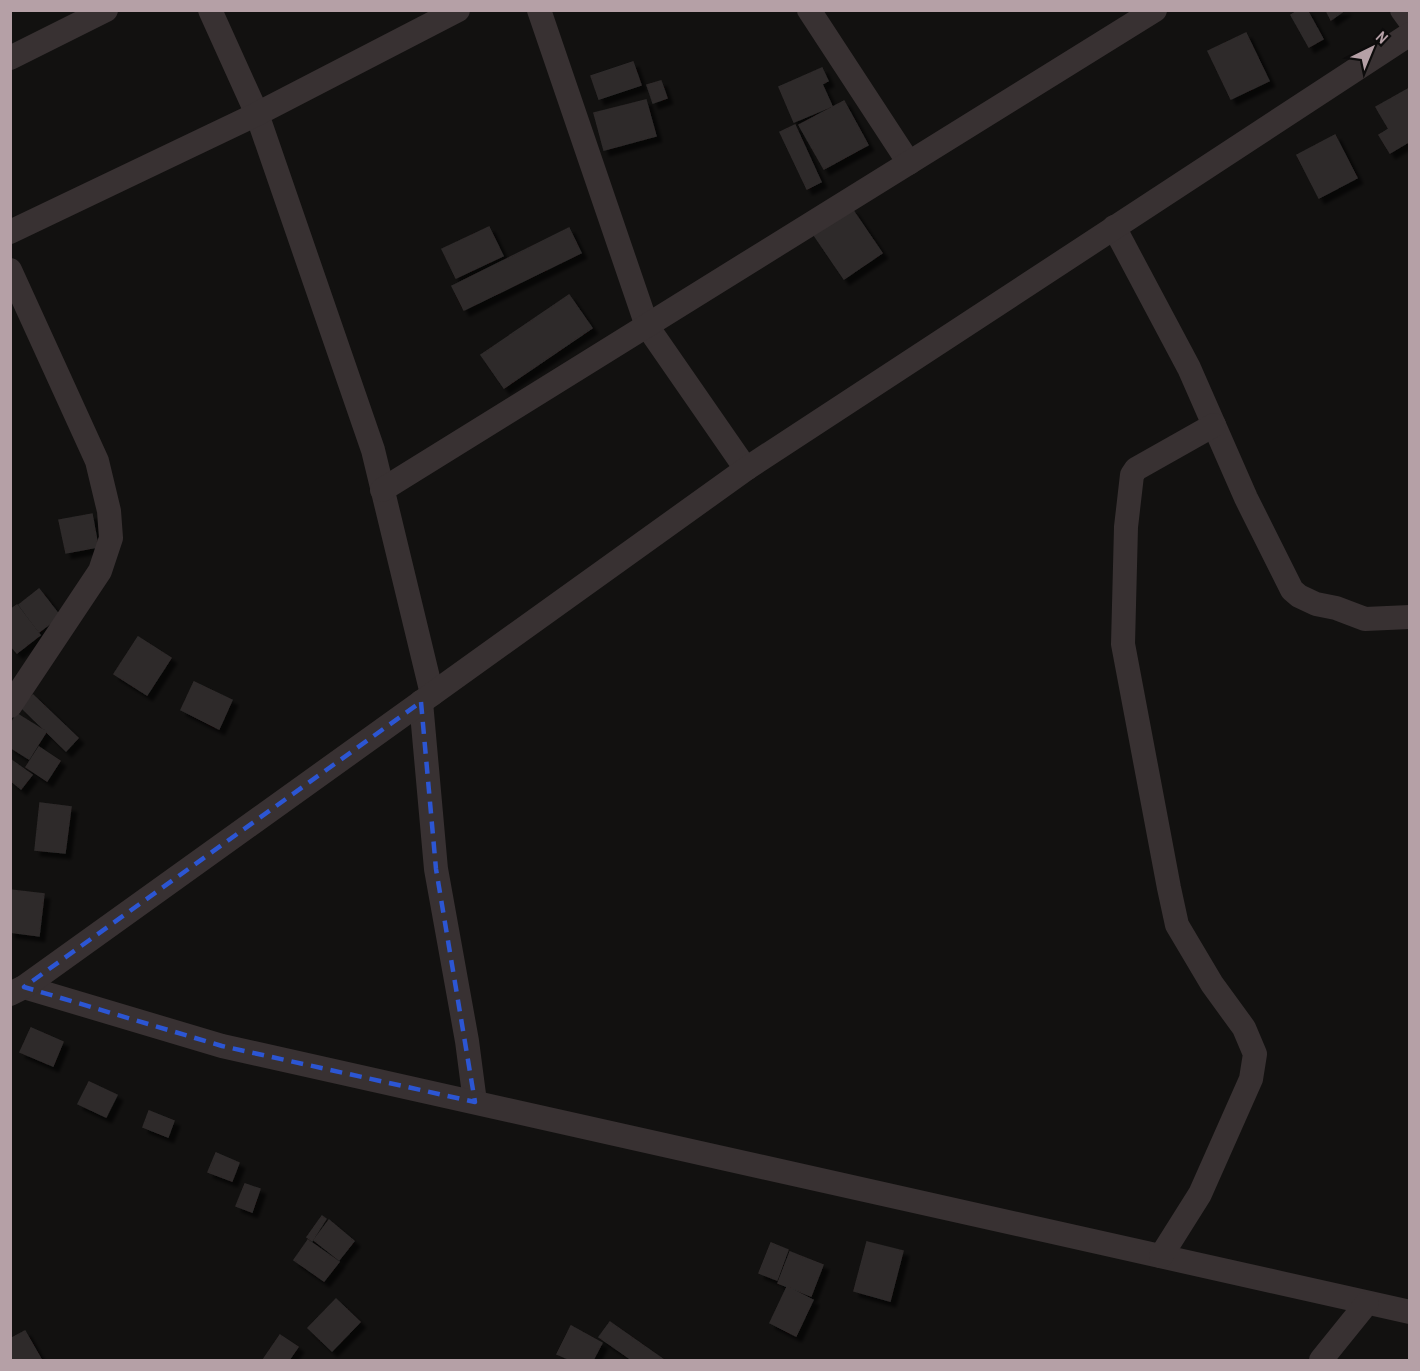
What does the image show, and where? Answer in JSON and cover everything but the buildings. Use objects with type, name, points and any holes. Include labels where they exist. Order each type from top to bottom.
[{"type":"street","points":[[10,58],[106,10]]},
{"type":"street","points":[[210,10],[257,114],[369,439],[382,490],[426,698],[436,869],[476,1102]]},
{"type":"street","points":[[10,232],[257,114],[458,10]]},
{"type":"street","points":[[539,10],[647,326],[746,469]]},
{"type":"street","points":[[809,10],[909,163]]},
{"type":"street","points":[[1402,10],[1410,21]]},
{"type":"street","points":[[382,490],[909,163],[1147,12]]},
{"type":"street","points":[[17,991],[746,469],[1410,34]]},
{"type":"street","points":[[1114,227],[1189,368],[1246,498],[1292,590],[1316,604],[1336,608],[1365,619],[1410,617]]},
{"type":"street","points":[[10,270],[97,461],[111,537],[100,571],[10,706]]},
{"type":"street","points":[[1161,1256],[1200,1194],[1251,1079],[1255,1054],[1244,1028],[1212,984],[1178,925],[1168,888],[1123,644],[1126,527],[1132,475],[1136,469],[1214,425]]},
{"type":"street","points":[[17,991],[222,1046],[1367,1303],[1408,1310]]},
{"type":"street","points":[[1321,1360],[1367,1303]]},
{"type":"highlighted area","points":[[421,702],[436,869],[475,1102],[222,1046],[24,987]]}]
